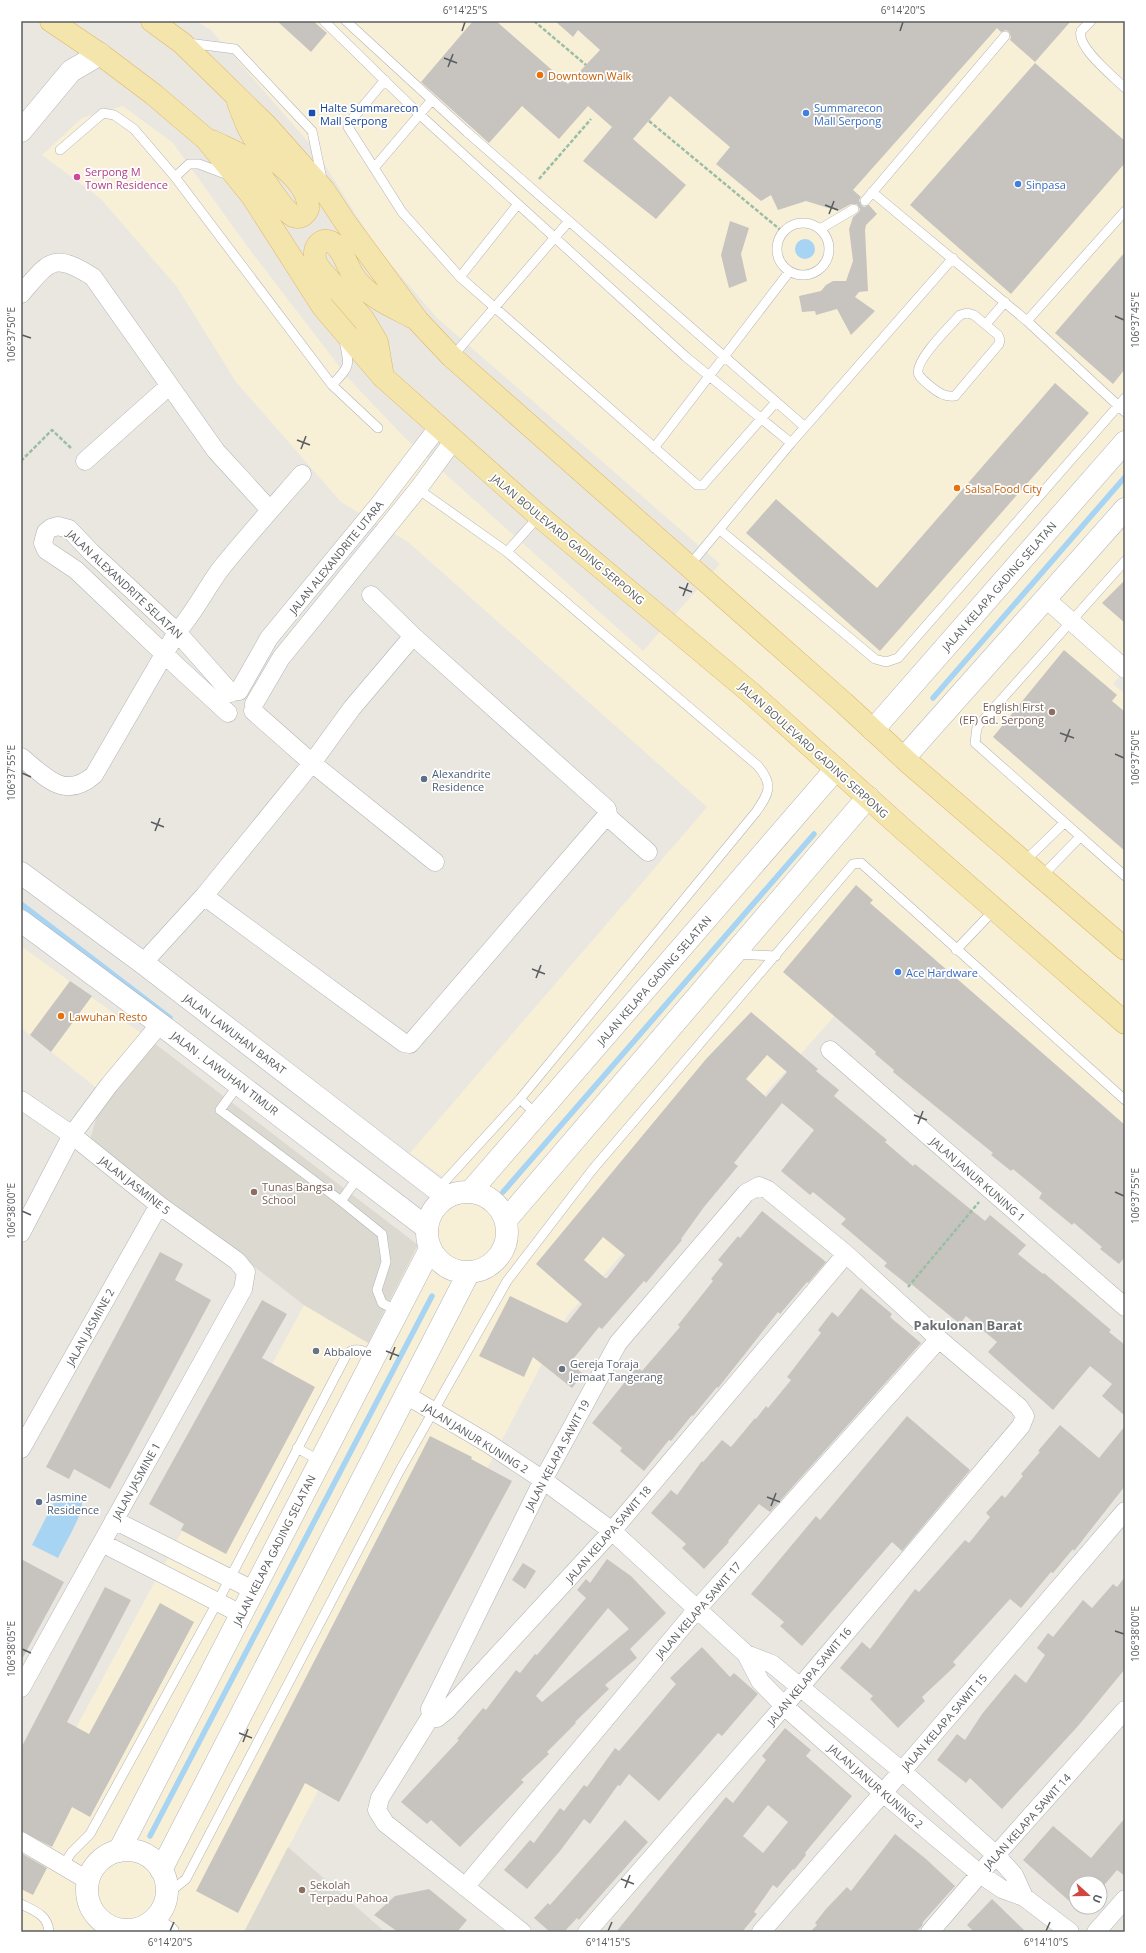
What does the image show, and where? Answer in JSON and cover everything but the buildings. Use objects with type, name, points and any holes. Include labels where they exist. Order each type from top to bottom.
[{"type":"main road","name":"JALAN BOULEVARD GADING SERPONG","points":[[51,21],[100,54],[153,94],[206,138],[252,196],[323,307],[383,377],[539,516],[751,692],[836,769],[1125,1023]]},
{"type":"main road","points":[[152,21],[182,43],[266,125],[324,190],[345,222],[418,321],[452,357],[690,566],[904,758],[1125,950]]},
{"type":"main road","points":[[206,138],[247,159],[293,215],[298,217],[304,215],[308,210],[307,195],[298,182],[260,146],[248,128],[234,94]]},
{"type":"main road","points":[[383,377],[377,342],[364,320],[320,269],[315,260],[315,250],[318,244],[322,241],[328,240],[336,244],[353,276],[370,295],[418,321]]},
{"type":"street","points":[[70,71],[78,39]]},
{"type":"street","points":[[21,131],[70,71],[100,54]]},
{"type":"street","points":[[21,294],[46,266],[56,262],[79,268],[93,277],[216,451],[270,510]]},
{"type":"street","points":[[85,461],[169,386]]},
{"type":"street","name":"JALAN ALEXANDRITE UTARA","points":[[253,708],[281,658],[418,490],[447,433]]},
{"type":"street","name":"JALAN ALEXANDRITE UTARA","points":[[235,692],[269,638],[381,502],[447,433]]},
{"type":"street","name":"JALAN KELAPA GADING SELATAN","points":[[873,730],[1125,442]]},
{"type":"street","points":[[21,757],[55,784],[65,787],[88,780],[94,775],[177,632],[186,622],[222,568],[302,474]]},
{"type":"street","points":[[904,758],[1125,509]]},
{"type":"street","name":"JALAN ALEXANDRITE SELATAN","points":[[228,713],[76,570],[46,550],[43,543],[46,532],[58,526],[69,530],[177,632],[235,692]]},
{"type":"street","points":[[204,896],[404,1043],[410,1044],[607,816],[609,812],[607,810],[413,636],[371,595]]},
{"type":"street","points":[[1046,599],[1125,669]]},
{"type":"street","points":[[143,963],[204,896],[312,763],[352,708],[413,636]]},
{"type":"street","points":[[235,692],[246,692],[252,697],[253,708],[248,717],[241,719],[234,718],[228,713],[226,706],[235,692]]},
{"type":"street","points":[[253,708],[312,763],[435,862]]},
{"type":"street","name":"JALAN KELAPA GADING SELATAN","points":[[472,1191],[836,769]]},
{"type":"street","points":[[506,1220],[868,797]]},
{"type":"street","points":[[607,816],[648,852]]},
{"type":"street","name":"JALAN LAWUHAN BARAT","points":[[21,873],[143,963],[442,1193]]},
{"type":"street","name":"JALAN . LAWUHAN TIMUR","points":[[21,921],[160,1024],[359,1176],[429,1238]]},
{"type":"street","points":[[21,1232],[72,1135],[109,1085],[160,1024]]},
{"type":"street","name":"JALAN JANUR KUNING 1","points":[[830,1050],[1125,1307]]},
{"type":"street","name":"JALAN JASMINE 5","points":[[21,1100],[72,1135],[159,1205],[237,1260],[246,1272]]},
{"type":"street","name":"JALAN KELAPA SAWIT 19","points":[[431,1716],[430,1709],[543,1480],[618,1343],[746,1193],[759,1186],[768,1190],[846,1254]]},
{"type":"street","points":[[472,1191],[483,1194],[494,1200],[501,1209],[506,1220],[508,1232],[506,1244],[500,1255],[486,1267],[469,1272],[457,1271],[446,1266],[437,1258],[429,1238],[430,1216],[442,1193],[472,1191]]},
{"type":"street","name":"JALAN JASMINE 2","points":[[21,1449],[159,1205]]},
{"type":"street","name":"JALAN KELAPA GADING SELATAN","points":[[119,1851],[398,1311],[429,1238]]},
{"type":"street","points":[[846,1254],[898,1300],[939,1340]]},
{"type":"street","name":"JALAN KELAPA SAWIT 18","points":[[431,1716],[437,1718],[447,1710],[612,1531],[846,1254]]},
{"type":"street","name":"JALAN JASMINE 1","points":[[21,1688],[243,1289],[246,1272]]},
{"type":"street","points":[[164,1879],[469,1272]]},
{"type":"street","name":"JALAN KELAPA SAWIT 16","points":[[587,1932],[784,1706],[1021,1426],[1025,1416],[1019,1406],[939,1340]]},
{"type":"street","name":"JALAN KELAPA SAWIT 17","points":[[465,1887],[698,1608],[939,1340]]},
{"type":"street","name":"JALAN JANUR KUNING 2","points":[[406,1395],[489,1444],[543,1480],[612,1531],[698,1608],[746,1654],[760,1682],[784,1706],[883,1793],[980,1874],[1002,1889],[1024,1897],[1070,1932]]},
{"type":"street","name":"JALAN KELAPA SAWIT 15","points":[[761,1932],[902,1771],[1125,1510]]},
{"type":"street","points":[[114,1520],[253,1590]]},
{"type":"street","points":[[102,1543],[241,1614]]},
{"type":"street","name":"JALAN JANUR KUNING 2","points":[[746,1654],[772,1664],[801,1686],[902,1771],[996,1855],[1014,1875],[1024,1897]]},
{"type":"street","name":"JALAN KELAPA SAWIT 14","points":[[930,1932],[996,1855],[1125,1710]]},
{"type":"street","points":[[431,1716],[380,1798],[377,1810],[385,1823],[522,1932]]},
{"type":"street","points":[[21,1841],[89,1881]]},
{"type":"street","points":[[119,1851],[138,1852],[149,1857],[164,1879],[166,1900],[161,1913],[161,1926],[125,1931],[111,1927],[100,1920],[90,1922],[91,1908],[88,1895],[89,1881],[94,1868],[103,1859],[119,1851]]},
{"type":"street","points":[[1096,1932],[1125,1899]]},
{"type":"lane","points":[[324,21],[419,114],[708,377],[761,418],[790,443]]},
{"type":"lane","points":[[346,21],[431,101],[805,427]]},
{"type":"lane","points":[[1091,21],[1081,31],[1081,40],[1101,65],[1125,88]]},
{"type":"lane","points":[[865,201],[1005,36]]},
{"type":"lane","points":[[182,43],[235,49],[312,131],[324,190]]},
{"type":"lane","points":[[369,64],[379,51]]},
{"type":"lane","points":[[385,80],[348,125],[402,212],[460,277],[697,485],[703,485],[776,402]]},
{"type":"lane","points":[[374,168],[431,101]]},
{"type":"lane","points":[[60,150],[103,113],[109,113],[134,129],[175,177],[332,385],[378,428]]},
{"type":"lane","points":[[175,177],[189,164],[199,164],[238,180]]},
{"type":"lane","points":[[872,192],[1027,321],[1125,412]]},
{"type":"lane","points":[[460,277],[518,204]]},
{"type":"lane","points":[[820,229],[854,209]]},
{"type":"lane","points":[[1027,321],[1125,211]]},
{"type":"lane","points":[[452,357],[569,221]]},
{"type":"lane","points":[[801,223],[811,224],[820,229],[826,236],[829,244],[829,253],[821,268],[813,273],[805,275],[789,272],[782,265],[778,257],[777,248],[783,232],[792,226],[801,223]]},
{"type":"lane","points":[[690,566],[790,443],[953,258]]},
{"type":"lane","points":[[654,448],[789,272]]},
{"type":"lane","points":[[986,324],[1005,302]]},
{"type":"lane","points":[[967,313],[974,315],[986,324],[998,335],[1000,340],[999,344],[955,396],[947,397],[940,394],[919,376],[918,370],[923,358],[960,315],[967,313]]},
{"type":"lane","points":[[332,385],[347,369],[349,360],[342,331]]},
{"type":"lane","points":[[720,530],[875,659],[886,662],[898,658],[1125,398]]},
{"type":"lane","points":[[418,490],[507,552],[758,766],[767,777],[768,788],[765,799],[756,812],[442,1193]]},
{"type":"lane","points":[[507,552],[539,516]]},
{"type":"lane","points":[[1125,561],[977,727],[975,735],[975,743],[1125,876]]},
{"type":"lane","points":[[1024,862],[1064,823]]},
{"type":"lane","points":[[1041,877],[1080,837]]},
{"type":"lane","points":[[164,1879],[176,1887],[186,1879],[433,1410],[507,1281],[593,1168],[776,956],[853,864],[861,864],[1125,1100]]},
{"type":"lane","points":[[956,950],[995,909]]},
{"type":"lane","points":[[733,954],[776,956]]},
{"type":"lane","points":[[239,1084],[220,1110],[341,1201],[382,1234],[386,1262],[377,1290],[382,1303],[398,1311]]},
{"type":"lane","points":[[520,1099],[537,1115]]},
{"type":"lane","points":[[341,1201],[359,1176]]},
{"type":"lane","points":[[63,1866],[71,1853],[90,1834],[217,1602],[347,1354],[351,1350],[358,1350],[367,1352],[374,1357]]},
{"type":"lane","points":[[297,1448],[320,1461]]},
{"type":"lane","points":[[21,1904],[44,1916],[49,1924],[49,1932]]},
{"type":"path","points":[[534,21],[586,66]]},
{"type":"path","points":[[531,188],[591,119]]},
{"type":"path","points":[[649,121],[783,232]]},
{"type":"path","points":[[21,461],[52,430],[85,461]]},
{"type":"path","points":[[898,1300],[990,1189]]},
{"type":"shaded area","points":[[196,21],[1125,21],[1125,670],[1113,684],[1125,694],[1125,1195],[872,974],[567,1316],[244,1932],[21,1932],[21,1830],[304,1305],[369,1343],[418,1245],[461,1190],[410,1153],[707,807],[408,542],[341,502],[236,382],[177,287],[101,199],[42,155],[82,118],[123,106],[173,143],[247,246],[349,379],[404,437],[643,651],[720,564],[436,317],[377,248],[316,151],[211,30]]},
{"type":"shaded area","points":[[21,946],[145,1036],[103,1093],[21,1028]]},
{"type":"shaded area","name":"Tunas Bangsa School","points":[[145,1036],[418,1245],[368,1343],[304,1305],[90,1140],[103,1093]]},
{"type":"shaded area","name":"Sekolah Terpadu Pahoa","points":[[288,1847],[385,1932],[244,1932]]},
{"type":"water","points":[[805,239],[812,242],[815,249],[812,256],[805,259],[798,256],[795,249],[798,242]]},
{"type":"water","points":[[73,1491],[78,1495],[82,1502],[81,1509],[76,1523],[58,1558],[32,1545],[56,1498],[67,1504]]},
{"type":"waterway","points":[[933,698],[1125,477]]},
{"type":"waterway","points":[[503,1192],[814,834]]},
{"type":"waterway","points":[[21,904],[170,1018]]},
{"type":"waterway","points":[[150,1836],[432,1296]]},
{"type":"place","name":"Downtown Walk","points":[[540,75]]},
{"type":"place","name":"Halte Summarecon Mall Serpong","points":[[312,113]]},
{"type":"place","name":"Summarecon Mall Serpong","points":[[806,113]]},
{"type":"place","name":"Serpong M Town Residence","points":[[77,177]]},
{"type":"place","name":"Sinpasa","points":[[1018,184]]},
{"type":"place","name":"Salsa Food City","points":[[957,488]]},
{"type":"place","name":"English First (EF) Gd. Serpong","points":[[1052,712]]},
{"type":"place","name":"Alexandrite Residence","points":[[424,779]]},
{"type":"place","name":"Ace Hardware","points":[[898,972]]},
{"type":"place","name":"Lawuhan Resto","points":[[61,1016]]},
{"type":"place","name":"Tunas Bangsa School","points":[[254,1192]]},
{"type":"place","name":"Abbalove","points":[[316,1351]]},
{"type":"place","name":"Gereja Toraja Jemaat Tangerang","points":[[562,1369]]},
{"type":"place","name":"Jasmine Residence","points":[[39,1502]]},
{"type":"place","name":"Sekolah Terpadu Pahoa","points":[[302,1890]]},
{"type":"district","name":"Pakulonan Barat","points":[[968,1325]]}]
